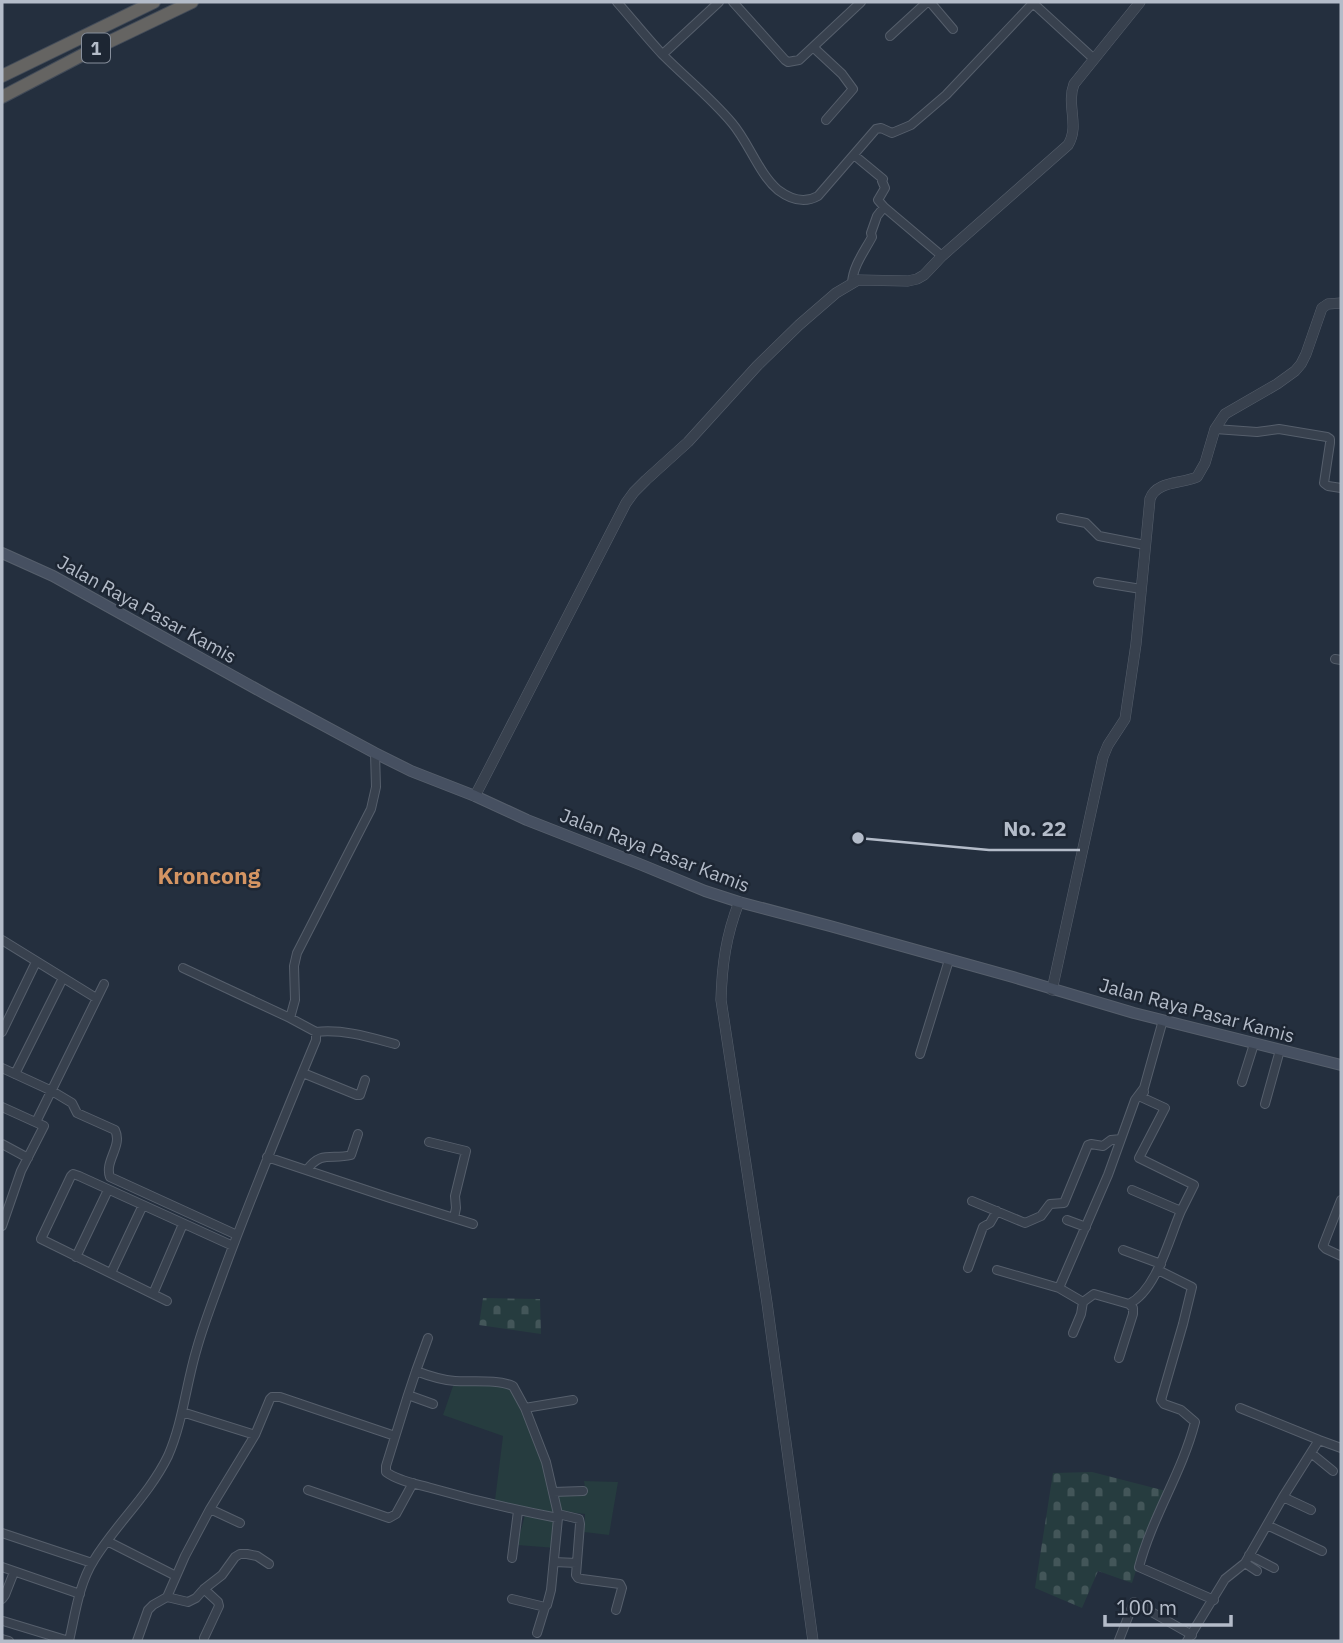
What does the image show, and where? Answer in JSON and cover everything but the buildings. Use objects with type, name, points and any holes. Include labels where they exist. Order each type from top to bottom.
[{"type":"highway","name":"1","points":[[2,76],[154,2]]},
{"type":"highway","name":"1","points":[[2,97],[175,5],[192,2]]},
{"type":"main road","name":"Jalan Raya Pasar Kamis","points":[[2,553],[61,580],[269,696],[411,771],[705,891],[1052,990],[1341,1065]]},
{"type":"street","points":[[617,2],[663,54],[733,125],[769,180],[787,196],[796,200],[807,201],[818,197],[876,129],[897,132],[911,125],[946,95],[1032,3],[1094,59]]},
{"type":"street","points":[[663,54],[719,2]]},
{"type":"street","points":[[733,2],[786,61],[795,62],[861,2]]},
{"type":"street","points":[[890,36],[928,2],[953,29]]},
{"type":"street","points":[[475,796],[634,492],[688,442],[757,366],[836,293],[858,280],[908,281],[924,275],[1068,145],[1073,136],[1074,123],[1071,90],[1140,2]]},
{"type":"street","points":[[813,47],[842,74],[853,89],[825,120]]},
{"type":"street","points":[[854,155],[883,179],[881,181],[885,188],[878,200],[884,207],[942,256]]},
{"type":"street","points":[[852,283],[852,273],[872,237],[877,216],[884,207]]},
{"type":"street","points":[[1052,990],[1103,757],[1125,719],[1152,492],[1160,487],[1197,477],[1205,463],[1215,429],[1225,414],[1295,371],[1306,354],[1322,308],[1328,304],[1341,303]]},
{"type":"street","points":[[1215,429],[1257,432],[1279,429],[1327,437],[1330,443],[1324,483],[1341,488]]},
{"type":"street","points":[[1061,519],[1086,523],[1099,536],[1145,545]]},
{"type":"street","points":[[1098,582],[1141,589]]},
{"type":"street","points":[[290,1018],[295,1000],[294,966],[297,953],[375,798],[374,753]]},
{"type":"street","points":[[739,902],[727,938],[721,1000],[767,1303],[813,1641]]},
{"type":"street","points":[[2,940],[96,998]]},
{"type":"street","points":[[920,1054],[950,960]]},
{"type":"street","points":[[2,1029],[36,961]]},
{"type":"street","points":[[183,968],[316,1032],[347,1033],[395,1044]]},
{"type":"street","points":[[15,1074],[63,978]]},
{"type":"street","points":[[36,1122],[104,984]]},
{"type":"street","points":[[1059,1288],[1108,1175],[1135,1100],[1144,1088],[1164,1020]]},
{"type":"street","points":[[1129,1304],[1139,1296],[1159,1267],[1194,1185],[1139,1158],[1165,1108],[1141,1097],[1164,1020]]},
{"type":"street","points":[[3,1621],[69,1641],[80,1594],[92,1563],[155,1479],[168,1456],[182,1412],[196,1349],[267,1157],[316,1040],[316,1032]]},
{"type":"street","points":[[1242,1082],[1254,1044]]},
{"type":"street","points":[[1265,1104],[1280,1050]]},
{"type":"street","points":[[2,1068],[52,1091],[72,1103],[78,1113],[117,1132],[118,1140],[108,1168],[110,1178],[237,1235]]},
{"type":"street","points":[[303,1073],[357,1096],[360,1095],[365,1080]]},
{"type":"street","points":[[2,1107],[44,1126],[17,1181],[2,1226]]},
{"type":"street","points":[[307,1170],[322,1157],[351,1155],[358,1134]]},
{"type":"street","points":[[972,1201],[1025,1223],[1041,1216],[1050,1204],[1064,1203],[1088,1145],[1102,1146],[1111,1140],[1121,1139]]},
{"type":"street","points":[[429,1142],[466,1151],[455,1196],[454,1218]]},
{"type":"street","points":[[2,1144],[28,1158]]},
{"type":"street","points":[[267,1157],[474,1224]]},
{"type":"street","points":[[167,1301],[41,1239],[68,1179],[73,1174],[233,1246]]},
{"type":"street","points":[[76,1256],[108,1189]]},
{"type":"street","points":[[1132,1190],[1181,1211]]},
{"type":"street","points":[[1341,1200],[1323,1246],[1341,1256]]},
{"type":"street","points":[[111,1273],[143,1205]]},
{"type":"street","points":[[968,1268],[983,1227],[990,1223],[997,1211]]},
{"type":"street","points":[[1067,1220],[1086,1227]]},
{"type":"street","points":[[153,1294],[183,1224]]},
{"type":"street","points":[[1123,1250],[1192,1287],[1161,1400],[1190,1417],[1195,1425],[1144,1546],[1139,1567],[1214,1600]]},
{"type":"street","points":[[997,1270],[1059,1288],[1083,1302]]},
{"type":"street","points":[[1073,1333],[1083,1302],[1094,1294],[1129,1304],[1133,1308],[1133,1314],[1119,1358]]},
{"type":"street","points":[[428,1338],[385,1470],[390,1475],[413,1483],[492,1506],[577,1518],[580,1521],[576,1575],[578,1578],[610,1581],[621,1585],[616,1609]]},
{"type":"street","points":[[416,1371],[434,1378],[508,1384],[516,1388],[547,1462],[558,1516],[551,1590],[537,1633]]},
{"type":"street","points":[[408,1395],[433,1404]]},
{"type":"street","points":[[137,1641],[148,1610],[167,1597],[211,1509],[256,1435],[270,1398],[276,1396],[395,1436]]},
{"type":"street","points":[[525,1408],[573,1400]]},
{"type":"street","points":[[1240,1408],[1341,1448]]},
{"type":"street","points":[[182,1412],[256,1435]]},
{"type":"street","points":[[1119,1640],[1133,1602],[1189,1638],[1225,1579],[1247,1559],[1319,1440]]},
{"type":"street","points":[[1311,1453],[1333,1471]]},
{"type":"street","points":[[307,1490],[389,1518],[396,1514],[413,1483]]},
{"type":"street","points":[[553,1492],[583,1491]]},
{"type":"street","points":[[1283,1497],[1311,1510]]},
{"type":"street","points":[[211,1509],[240,1523]]},
{"type":"street","points":[[512,1558],[518,1511]]},
{"type":"street","points":[[1267,1525],[1322,1551]]},
{"type":"street","points":[[2,1533],[92,1563]]},
{"type":"street","points":[[107,1541],[176,1576]]},
{"type":"street","points":[[167,1597],[188,1602],[196,1598],[222,1575],[240,1554],[257,1556],[269,1564]]},
{"type":"street","points":[[1247,1559],[1274,1567]]},
{"type":"street","points":[[1247,1559],[1257,1571]]},
{"type":"street","points":[[554,1562],[577,1563]]},
{"type":"street","points":[[2,1567],[80,1594]]},
{"type":"street","points":[[2,1599],[14,1572]]},
{"type":"street","points":[[204,1589],[219,1606],[205,1638]]},
{"type":"street","points":[[512,1599],[545,1607]]},
{"type":"street","points":[[2,1639],[9,1641]]},
{"type":"green space","points":[[483,1298],[540,1299],[541,1334],[479,1325]]},
{"type":"green space","points":[[514,1383],[519,1407],[537,1437],[559,1493],[586,1493],[584,1481],[618,1482],[609,1535],[584,1532],[585,1514],[560,1511],[556,1548],[517,1545],[525,1515],[494,1508],[503,1436],[443,1415],[453,1386]]},
{"type":"green space","points":[[1092,1472],[1166,1491],[1132,1583],[1098,1571],[1082,1608],[1035,1588],[1053,1473]]},
{"type":"place","name":"No. 22","points":[[858,838]]},
{"type":"district","name":"Kroncong","points":[[209,875]]}]
